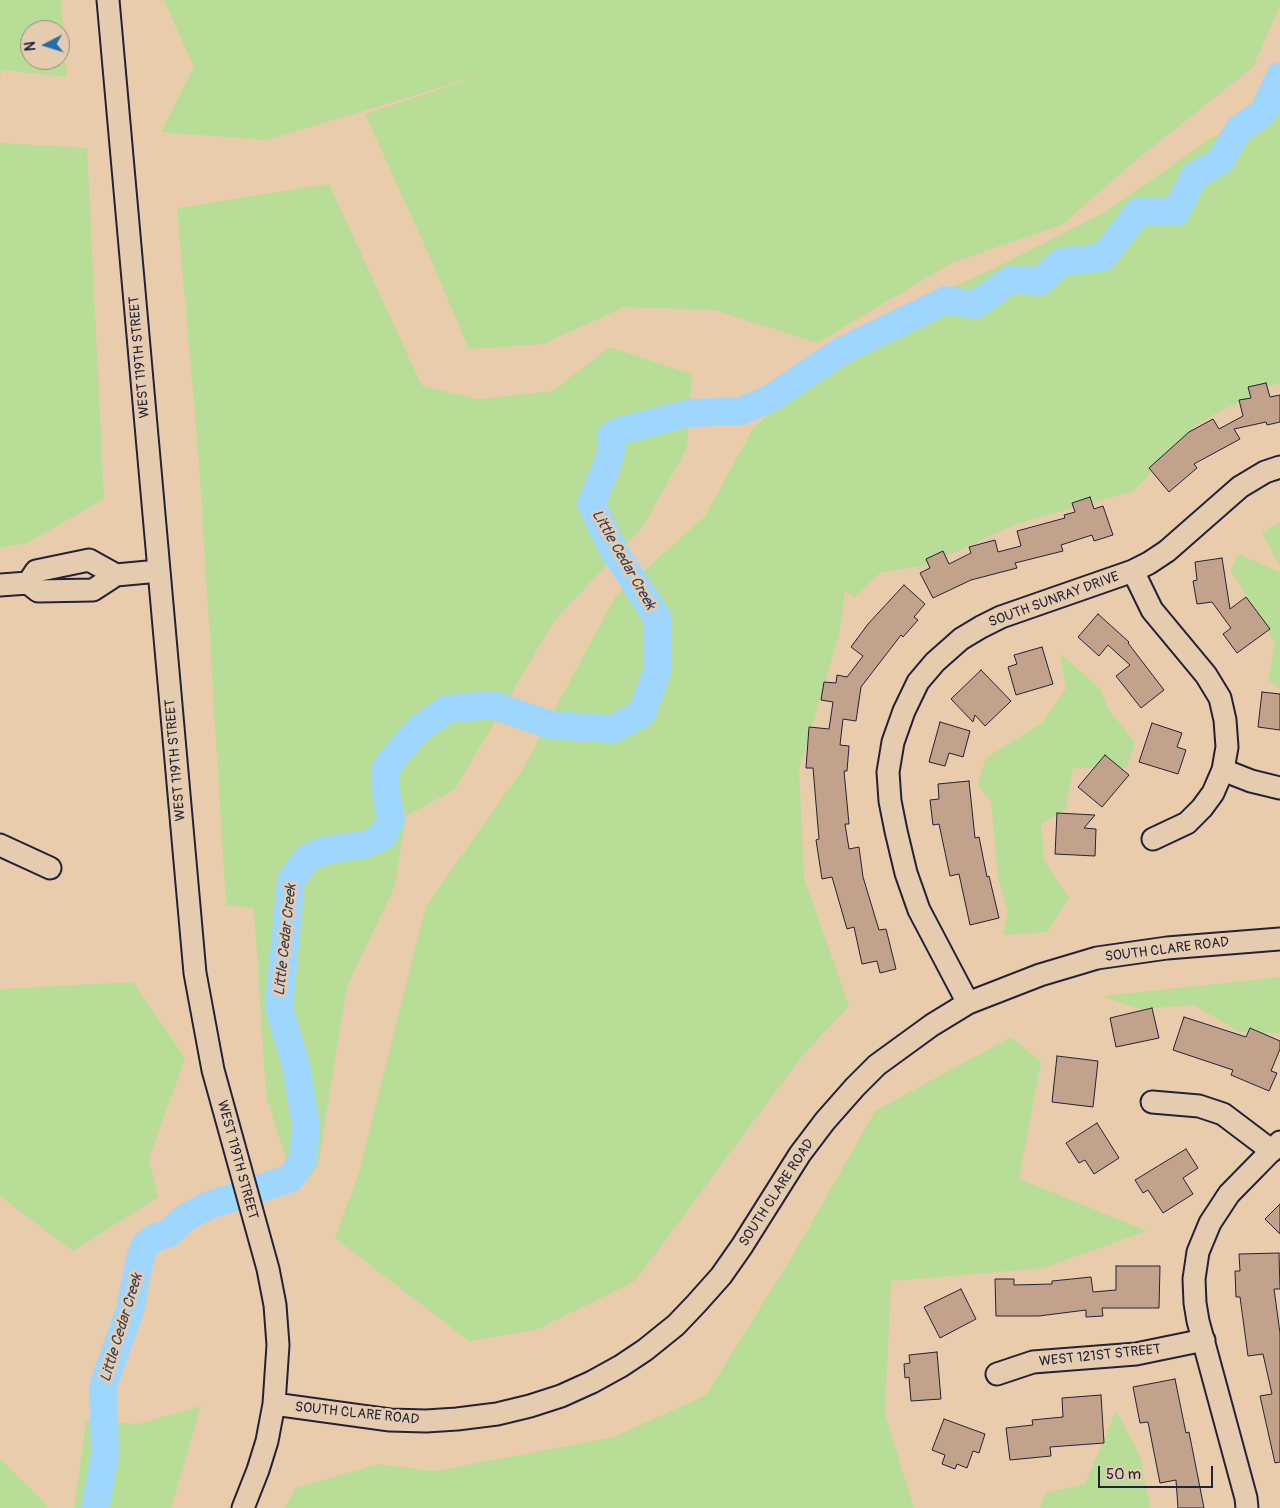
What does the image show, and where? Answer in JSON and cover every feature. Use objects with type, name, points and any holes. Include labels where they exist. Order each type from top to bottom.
[{"type":"street","name":"WEST 119TH STREET","points":[[108,0],[195,973],[213,1070],[257,1235],[268,1269],[275,1305],[278,1345],[274,1404],[267,1441],[243,1508]]},
{"type":"street","name":"SOUTH SUNRAY DRIVE","points":[[968,1003],[919,910],[906,873],[890,801],[888,772],[893,742],[904,711],[918,682],[934,662],[961,639],[981,627],[1001,617],[1133,571],[1167,551],[1240,487],[1264,472],[1280,467]]},
{"type":"street","points":[[28,583],[36,571],[89,560],[116,574]]},
{"type":"street","points":[[0,585],[28,583],[38,591],[93,590],[116,574],[160,571]]},
{"type":"street","points":[[1133,571],[1152,610],[1206,675],[1220,698],[1225,720],[1227,747],[1223,770],[1213,793],[1202,808],[1187,823],[1153,839]]},
{"type":"street","points":[[1223,770],[1251,781],[1280,788]]},
{"type":"street","points":[[0,844],[50,868]]},
{"type":"street","name":"SOUTH CLARE ROAD","points":[[274,1404],[390,1420],[457,1420],[497,1414],[545,1401],[592,1382],[621,1366],[676,1325],[721,1276],[800,1154],[855,1087],[877,1065],[932,1025],[968,1003],[1040,976],[1097,958],[1167,948],[1280,939]]},
{"type":"street","points":[[1152,1102],[1199,1106],[1223,1114],[1276,1147],[1229,1194],[1210,1223],[1198,1252],[1194,1278],[1195,1302],[1247,1508]]},
{"type":"street","name":"WEST 121ST STREET","points":[[997,1374],[1033,1362],[1136,1354],[1204,1340]]},
{"type":"green space","points":[[0,0],[61,0],[63,20],[20,20],[20,70],[66,70],[67,77],[2,70],[0,78]]},
{"type":"green space","points":[[164,0],[1280,0],[1280,6],[1253,67],[1131,164],[1062,225],[953,262],[817,343],[715,310],[624,307],[543,344],[469,349],[365,114],[505,68],[267,140],[161,132],[194,67]]},
{"type":"green space","points":[[1280,98],[1280,384],[1271,385],[1198,423],[1133,491],[1016,524],[925,566],[881,572],[854,597],[845,591],[839,635],[799,770],[804,878],[849,1006],[802,1056],[635,1281],[536,1330],[469,1341],[335,1238],[359,1172],[426,906],[522,770],[615,597],[705,516],[754,427],[878,322],[1003,264],[1105,212],[1210,139]]},
{"type":"green space","points":[[0,143],[87,148],[104,499],[27,543],[0,548],[1,227]]},
{"type":"green space","points":[[329,184],[422,386],[478,399],[552,391],[610,347],[692,374],[687,448],[643,526],[554,621],[455,789],[406,816],[395,886],[347,986],[318,1166],[297,1191],[266,1096],[254,908],[226,905],[199,462],[177,208]]},
{"type":"green space","points":[[1280,522],[1280,567],[1262,532]]},
{"type":"green space","points":[[1238,554],[1280,572],[1280,688],[1268,680],[1275,643],[1231,571]]},
{"type":"green space","points":[[1060,653],[1100,689],[1109,710],[1135,743],[1127,768],[1073,768],[1066,809],[1041,824],[1044,860],[1069,898],[1047,932],[1003,935],[1008,912],[998,878],[991,802],[978,784],[986,758],[1042,723],[1066,689]]},
{"type":"green space","points":[[1280,977],[1280,1033],[1239,1032],[1194,1005],[1140,1009],[1102,996]]},
{"type":"green space","points":[[133,982],[185,1058],[149,1158],[158,1197],[73,1251],[0,1196],[0,989]]},
{"type":"green space","points":[[1011,1037],[1041,1062],[1019,1179],[1147,1231],[1043,1268],[891,1281],[885,1414],[914,1508],[285,1508],[295,1488],[378,1464],[435,1471],[614,1437],[706,1395],[796,1250],[875,1111]]},
{"type":"green space","points":[[201,1406],[171,1508],[74,1508],[86,1421],[138,1424]]},
{"type":"green space","points":[[1116,1410],[1140,1456],[1150,1508],[1040,1508],[1046,1493],[1085,1484]]},
{"type":"green space","points":[[0,1459],[43,1501],[48,1508],[0,1508]]},
{"type":"building","points":[[1266,383],[1270,397],[1280,395],[1280,422],[1267,425],[1266,422],[1234,429],[1240,439],[1194,464],[1197,468],[1169,492],[1149,468],[1189,432],[1213,419],[1219,429],[1243,416],[1239,400],[1251,398],[1248,387]]},
{"type":"building","points":[[1090,497],[1094,509],[1103,506],[1113,535],[1094,541],[1092,535],[1061,545],[1063,551],[1015,563],[1017,568],[971,580],[933,598],[920,573],[930,568],[926,559],[943,551],[949,564],[971,553],[969,547],[995,540],[998,552],[1021,546],[1017,531],[1065,518],[1064,515],[1075,512],[1072,503]]},
{"type":"building","points":[[1222,558],[1230,609],[1246,597],[1270,629],[1237,653],[1223,634],[1231,628],[1212,602],[1197,604],[1193,581],[1197,580],[1195,562]]},
{"type":"building","points":[[904,585],[925,604],[914,617],[918,620],[903,637],[901,635],[861,687],[856,721],[843,719],[840,745],[849,746],[847,771],[844,771],[849,824],[845,824],[849,849],[859,847],[863,877],[879,930],[886,929],[896,969],[880,973],[877,961],[862,964],[854,927],[847,929],[832,877],[822,879],[816,840],[819,839],[813,768],[806,768],[809,727],[829,729],[833,702],[821,700],[824,682],[836,683],[837,675],[847,677],[863,656],[851,647],[868,624]]},
{"type":"building","points":[[1098,614],[1129,642],[1164,690],[1141,708],[1116,676],[1130,665],[1108,645],[1099,656],[1078,637]]},
{"type":"building","points":[[1042,647],[1053,684],[1016,695],[1008,667],[1017,664],[1014,655]]},
{"type":"building","points":[[981,670],[1011,701],[985,726],[975,715],[973,722],[951,699]]},
{"type":"building","points":[[1262,692],[1280,694],[1280,730],[1258,727]]},
{"type":"building","points":[[940,722],[970,731],[963,757],[949,753],[945,766],[929,762]]},
{"type":"building","points":[[1152,723],[1182,733],[1177,747],[1186,750],[1178,774],[1139,762]]},
{"type":"building","points":[[1105,755],[1129,775],[1102,807],[1078,787]]},
{"type":"building","points":[[969,781],[975,838],[979,837],[987,877],[989,876],[999,918],[970,925],[959,874],[950,876],[939,824],[933,825],[930,800],[939,799],[938,784]]},
{"type":"building","points":[[1057,813],[1095,815],[1084,828],[1096,829],[1095,856],[1055,854]]},
{"type":"building","points":[[1152,1008],[1159,1038],[1116,1047],[1110,1018]]},
{"type":"building","points":[[1184,1017],[1246,1037],[1250,1028],[1280,1041],[1280,1049],[1271,1071],[1277,1073],[1269,1091],[1231,1075],[1233,1070],[1173,1050]]},
{"type":"building","points":[[1057,1056],[1098,1061],[1093,1107],[1052,1102]]},
{"type":"building","points":[[1097,1123],[1119,1158],[1094,1174],[1085,1160],[1079,1163],[1066,1143]]},
{"type":"building","points":[[1186,1149],[1198,1168],[1183,1178],[1193,1194],[1163,1213],[1148,1190],[1143,1193],[1135,1180]]},
{"type":"building","points":[[1280,1204],[1280,1234],[1265,1219]]},
{"type":"building","points":[[1279,1253],[1280,1289],[1274,1289],[1280,1333],[1280,1462],[1275,1463],[1260,1396],[1272,1394],[1263,1354],[1248,1356],[1240,1297],[1236,1297],[1235,1271],[1240,1271],[1239,1254]]},
{"type":"building","points":[[1116,1266],[1160,1266],[1159,1308],[1102,1308],[1103,1316],[1086,1317],[1086,1310],[1039,1316],[996,1316],[995,1279],[1014,1279],[1014,1285],[1052,1284],[1052,1281],[1091,1277],[1093,1292],[1116,1290]]},
{"type":"building","points":[[961,1289],[976,1319],[940,1338],[924,1307]]},
{"type":"building","points":[[937,1352],[941,1399],[911,1401],[909,1377],[905,1378],[904,1364],[910,1363],[909,1355]]},
{"type":"building","points":[[1175,1379],[1186,1433],[1189,1432],[1204,1508],[1178,1508],[1176,1480],[1160,1483],[1148,1422],[1140,1423],[1133,1387]]},
{"type":"building","points":[[1101,1395],[1104,1443],[1050,1447],[1051,1456],[1010,1460],[1006,1428],[1033,1425],[1032,1420],[1063,1417],[1062,1398]]},
{"type":"building","points":[[944,1419],[985,1434],[979,1453],[973,1451],[967,1468],[957,1464],[955,1469],[942,1464],[945,1455],[932,1450]]},
{"type":"waterway","name":"Little Cedar Creek","points":[[95,1508],[105,1455],[103,1386],[130,1310],[140,1258],[145,1245],[155,1237],[169,1233],[185,1218],[207,1206],[291,1178],[303,1159],[306,1126],[296,1066],[279,1007],[291,880],[307,858],[326,850],[367,844],[383,836],[391,818],[385,787],[386,767],[417,730],[447,709],[493,705],[551,725],[613,729],[642,713],[657,671],[657,617],[613,549],[591,504],[612,448],[611,436],[622,430],[689,413],[741,411],[771,398],[841,351],[946,300],[975,305],[1010,280],[1040,281],[1061,262],[1103,257],[1138,212],[1176,212],[1194,176],[1221,160],[1239,129],[1263,113],[1280,76]]}]
